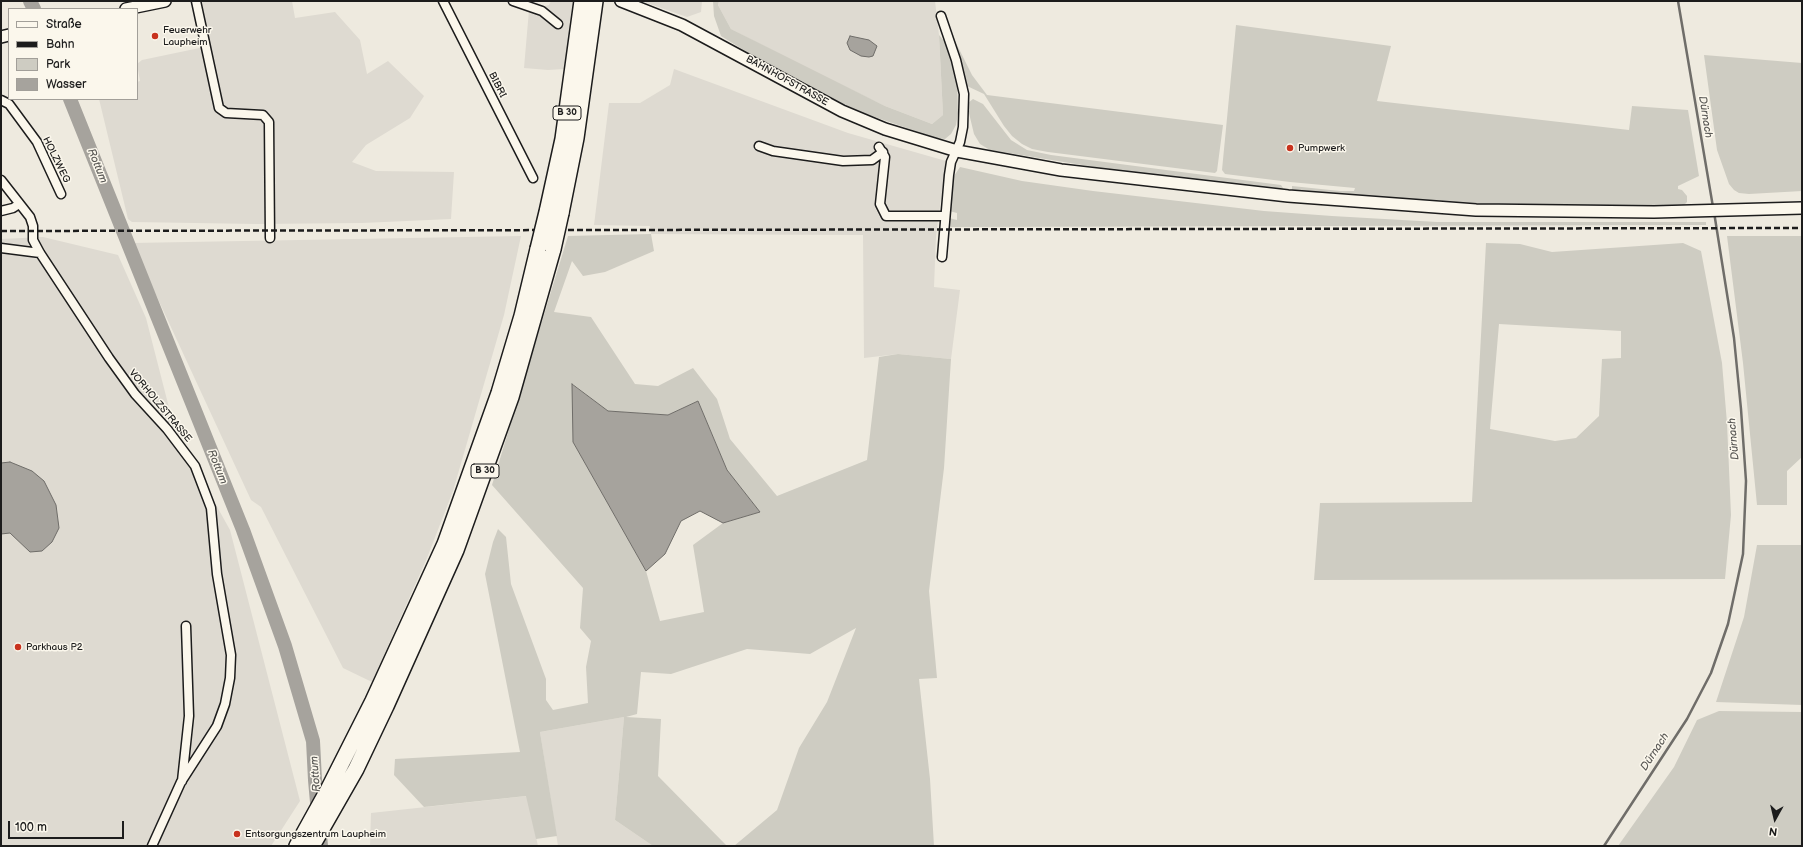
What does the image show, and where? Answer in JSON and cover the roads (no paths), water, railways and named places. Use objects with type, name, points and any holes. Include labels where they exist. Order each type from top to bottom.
[{"type":"highway","name":"B 30","points":[[389,683],[456,550],[482,482],[511,397],[553,249],[554,212],[563,139],[588,8]]},
{"type":"highway","name":"B 30","points":[[312,846],[333,810],[380,704],[445,544],[498,393],[522,316],[538,249],[554,212]]},
{"type":"highway","name":"B 30","points":[[297,846],[328,790],[380,704]]},
{"type":"main road","points":[[131,6],[165,1]]},
{"type":"main road","name":"BAHNHOFSTRASSE","points":[[621,1],[642,8],[695,31],[842,111],[907,137],[957,151],[1061,170],[1288,196],[1476,210],[1565,212],[1723,211],[1802,208]]},
{"type":"street","points":[[196,1],[219,108],[226,113],[263,115],[269,122],[270,238]]},
{"type":"street","name":"BIBRI","points":[[443,1],[533,178]]},
{"type":"street","points":[[513,1],[542,11],[558,24]]},
{"type":"street","points":[[941,16],[956,60],[964,94],[963,127],[957,151],[951,162],[948,175],[942,257]]},
{"type":"street","name":"HOLZWEG","points":[[1,100],[9,104],[37,142],[61,194]]},
{"type":"street","points":[[759,146],[780,152],[843,161],[872,160],[881,150],[885,163],[880,204],[886,216],[945,216]]},
{"type":"street","name":"VORHOLZSTRASSE","points":[[1,180],[32,222],[33,240],[40,253],[113,364],[135,394],[181,446],[195,466],[211,508],[217,574],[230,655],[230,678],[225,704],[217,726],[182,782],[152,846]]},
{"type":"street","points":[[1,211],[13,208],[19,204]]},
{"type":"street","points":[[1,248],[40,253]]},
{"type":"street","name":"VORHOLZSTRASSE","points":[[182,782],[189,716],[186,626]]},
{"type":"water","points":[[850,36],[869,40],[877,46],[873,56],[861,56],[850,50],[847,43]]},
{"type":"water","points":[[572,384],[608,411],[668,415],[698,401],[727,470],[760,512],[723,523],[700,511],[681,521],[665,554],[646,571],[573,442]]},
{"type":"water","points":[[10,462],[32,471],[44,481],[56,505],[59,528],[52,542],[42,551],[30,552],[10,533],[1,534],[1,463]]},
{"type":"waterway","name":"Rottum","points":[[30,1],[34,8]]},
{"type":"waterway","name":"Dürnach","points":[[1678,1],[1713,207]]},
{"type":"waterway","name":"Rottum","points":[[70,100],[243,530],[285,646],[313,741],[321,846]]},
{"type":"waterway","name":"Dürnach","points":[[1604,846],[1687,719],[1711,673],[1728,624],[1743,554],[1746,481],[1741,409],[1734,338],[1714,212]]},
{"type":"railway","points":[[1,231],[1802,228]]},
{"type":"place","name":"Feuerwehr Laupheim","points":[[155,36]]},
{"type":"place","name":"Pumpwerk","points":[[1290,148]]},
{"type":"place","name":"Parkhaus P2","points":[[18,647]]},
{"type":"place","name":"Entsorgungszentrum Laupheim","points":[[237,834]]}]
